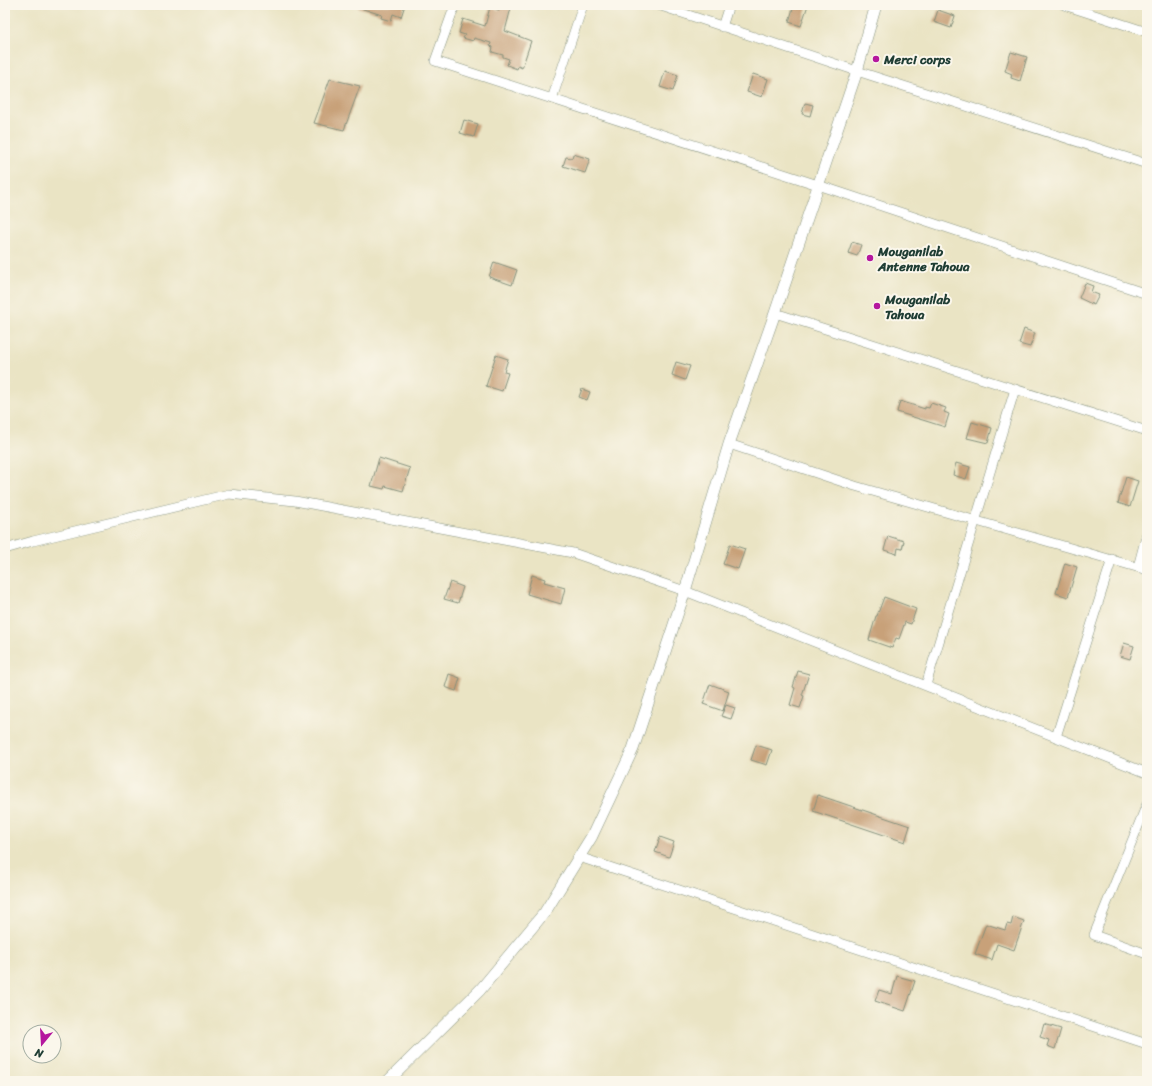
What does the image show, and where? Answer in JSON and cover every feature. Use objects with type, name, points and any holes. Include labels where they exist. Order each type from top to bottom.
[{"type":"street","points":[[455,5],[435,61],[818,185],[1147,294]]},
{"type":"street","points":[[552,99],[583,5]]},
{"type":"street","points":[[658,5],[857,71],[1147,164]]},
{"type":"street","points":[[722,27],[729,5]]},
{"type":"street","points":[[388,1081],[480,990],[545,912],[592,836],[633,749],[685,591],[729,444],[857,71],[876,5]]},
{"type":"street","points":[[1064,5],[1147,32]]},
{"type":"street","points":[[775,313],[1147,431]]},
{"type":"street","points":[[926,685],[1015,389]]},
{"type":"street","points":[[729,444],[856,486],[1147,570]]},
{"type":"street","points":[[5,549],[229,494],[296,500],[573,553],[685,591],[926,685],[1147,774]]},
{"type":"street","points":[[1138,567],[1147,533]]},
{"type":"street","points":[[1056,737],[1112,559]]},
{"type":"street","points":[[1147,804],[1094,935],[1147,954]]},
{"type":"street","points":[[579,857],[1147,1044]]},
{"type":"building","points":[[358,5],[405,5],[401,17],[393,14],[391,21],[381,18],[382,15],[357,7]]},
{"type":"building","points":[[500,5],[511,8],[505,31],[531,41],[522,68],[518,66],[517,69],[507,65],[509,59],[503,57],[503,55],[492,52],[493,47],[490,46],[491,43],[474,38],[473,41],[463,38],[465,35],[459,33],[463,19],[485,26],[490,7],[499,10]]},
{"type":"building","points":[[794,5],[808,5],[801,26],[789,22]]},
{"type":"building","points":[[938,10],[955,16],[951,28],[934,22]]},
{"type":"building","points":[[1011,52],[1027,57],[1020,81],[1011,78],[1012,74],[1005,71]]},
{"type":"building","points":[[665,71],[678,75],[673,91],[660,87]]},
{"type":"building","points":[[753,74],[768,79],[762,97],[747,92]]},
{"type":"building","points":[[330,79],[360,86],[344,130],[314,123]]},
{"type":"building","points":[[805,103],[813,105],[810,116],[802,114]]},
{"type":"building","points":[[464,120],[478,124],[474,137],[460,133]]},
{"type":"building","points":[[573,154],[590,159],[585,173],[563,166],[566,157],[572,158]]},
{"type":"building","points":[[852,242],[861,245],[857,256],[848,253]]},
{"type":"building","points":[[494,262],[517,270],[512,285],[489,277]]},
{"type":"building","points":[[1085,283],[1093,286],[1091,292],[1099,295],[1094,305],[1079,298]]},
{"type":"building","points":[[1024,329],[1035,333],[1030,347],[1019,344]]},
{"type":"building","points":[[496,355],[508,359],[504,372],[508,373],[502,391],[486,386]]},
{"type":"building","points":[[676,362],[690,366],[685,380],[672,375]]},
{"type":"building","points":[[582,389],[590,392],[587,400],[579,397]]},
{"type":"building","points":[[900,401],[925,409],[925,407],[929,408],[931,403],[946,408],[944,412],[949,414],[945,427],[897,412]]},
{"type":"building","points":[[972,422],[992,428],[988,443],[967,438]]},
{"type":"building","points":[[379,458],[410,468],[403,491],[385,486],[384,489],[371,486]]},
{"type":"building","points":[[956,463],[970,467],[966,479],[953,475]]},
{"type":"building","points":[[1126,477],[1138,481],[1130,507],[1118,503]]},
{"type":"building","points":[[888,536],[904,541],[902,549],[898,548],[897,554],[884,550]]},
{"type":"building","points":[[730,544],[745,549],[738,569],[723,564]]},
{"type":"building","points":[[1065,563],[1077,567],[1068,597],[1056,593]]},
{"type":"building","points":[[532,575],[545,579],[544,582],[565,588],[561,604],[527,594]]},
{"type":"building","points":[[450,582],[463,587],[458,603],[444,599]]},
{"type":"building","points":[[884,597],[916,609],[911,624],[905,622],[899,639],[896,638],[892,648],[869,640],[876,616]]},
{"type":"building","points":[[1124,643],[1134,646],[1130,659],[1120,656]]},
{"type":"building","points":[[798,671],[809,674],[802,695],[804,696],[800,708],[790,705],[795,688],[793,687]]},
{"type":"building","points":[[449,674],[460,678],[456,691],[445,687]]},
{"type":"building","points":[[710,684],[729,691],[723,711],[703,704]]},
{"type":"building","points":[[726,705],[735,708],[731,719],[721,716]]},
{"type":"building","points":[[756,745],[772,750],[767,765],[751,760]]},
{"type":"building","points":[[818,795],[910,826],[905,842],[813,811]]},
{"type":"building","points":[[660,837],[674,842],[669,857],[655,852]]},
{"type":"building","points":[[1013,917],[1024,921],[1014,950],[997,944],[992,960],[975,954],[986,924],[1005,930],[1007,924],[1011,925]]},
{"type":"building","points":[[897,976],[915,981],[905,1011],[875,1001],[879,990],[892,994]]},
{"type":"building","points":[[1044,1024],[1061,1029],[1055,1049],[1047,1046],[1049,1040],[1040,1037]]},
{"type":"place","name":"Merci corps","points":[[876,59]]},
{"type":"place","name":"Mouganilab Antenne Tahoua","points":[[870,258]]},
{"type":"place","name":"Mouganilab Tahoua","points":[[877,306]]}]
